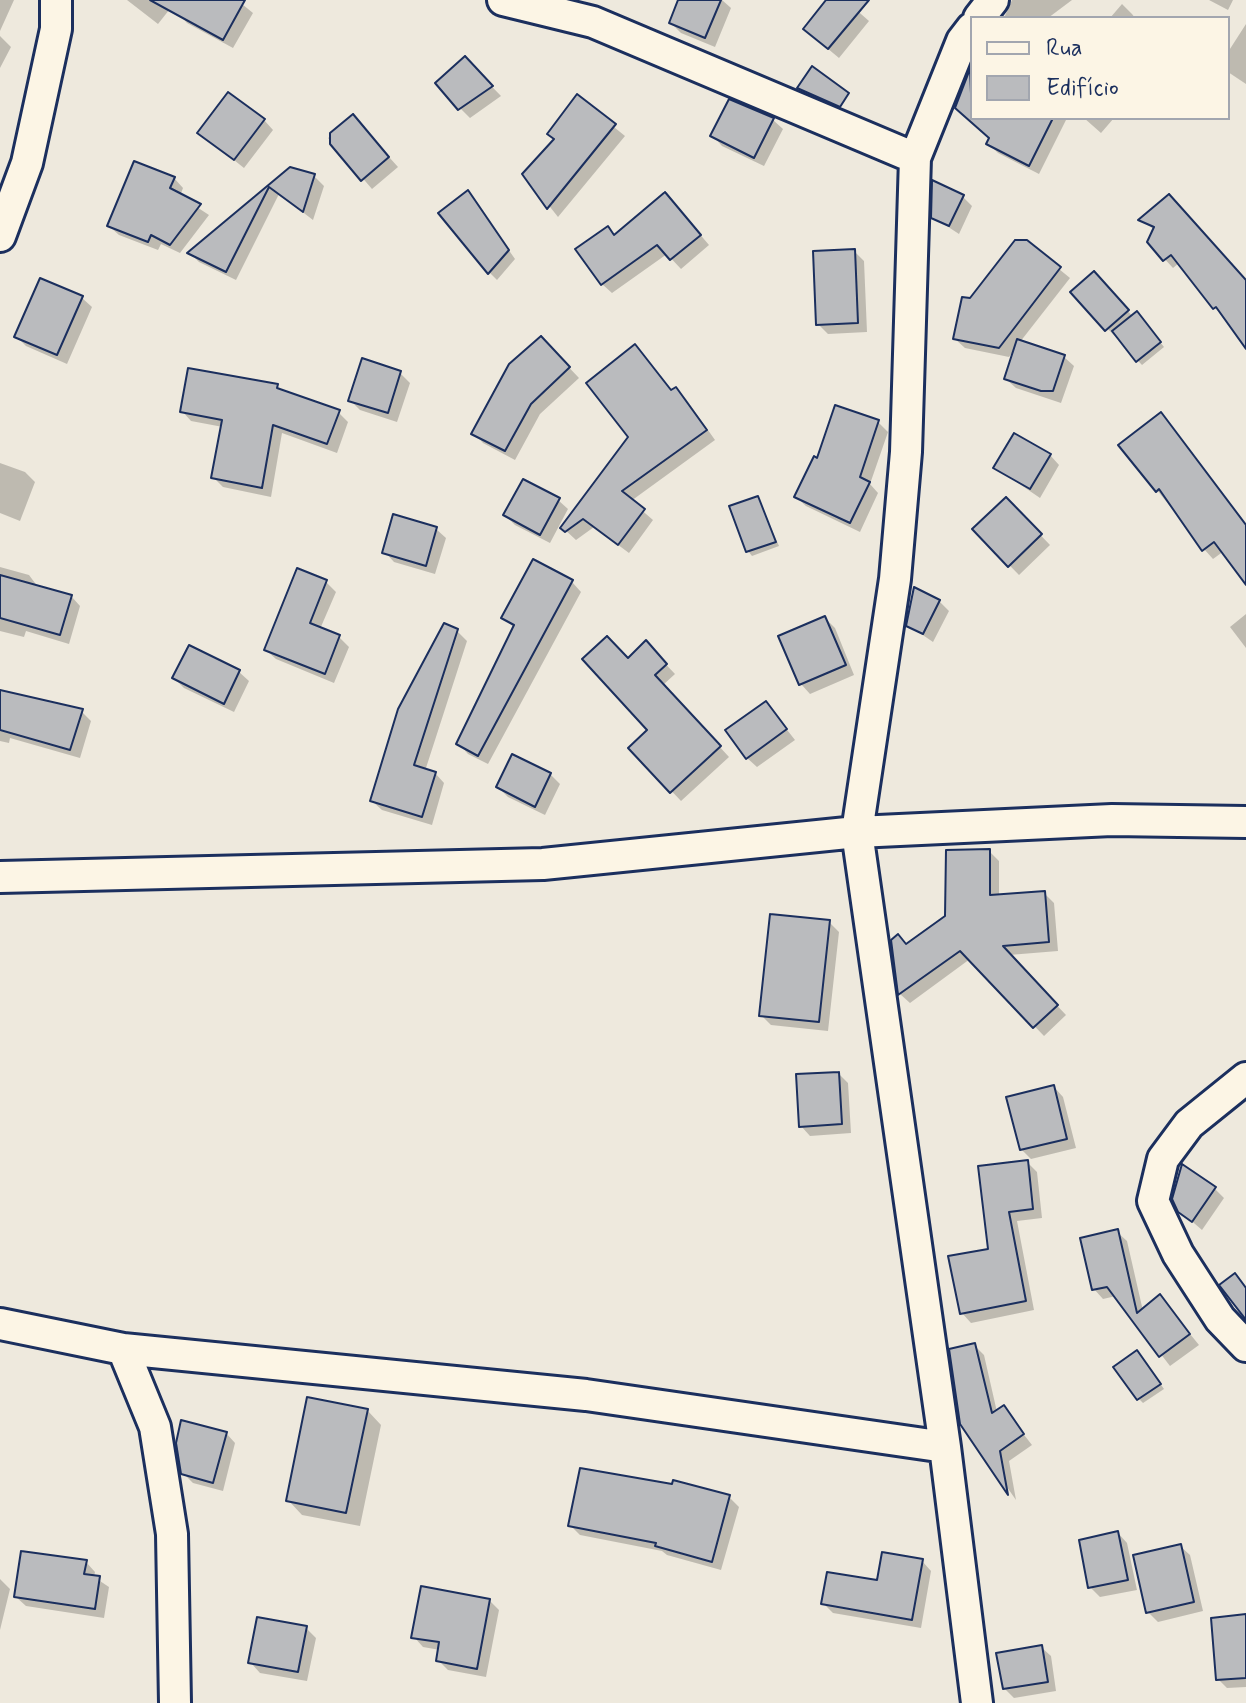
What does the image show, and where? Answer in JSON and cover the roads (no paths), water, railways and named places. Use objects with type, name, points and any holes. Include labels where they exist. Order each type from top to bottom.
[{"type":"street","points":[[0,236],[27,163],[56,29],[56,0]]},
{"type":"street","points":[[503,0],[593,22],[915,158]]},
{"type":"street","points":[[981,16],[993,0]]},
{"type":"street","points":[[970,31],[962,41],[915,158],[906,452],[895,579],[857,832],[945,1447],[977,1703]]},
{"type":"street","points":[[0,877],[543,864],[857,832],[1112,820],[1244,818]]},
{"type":"street","points":[[1246,1078],[1189,1124],[1163,1159],[1153,1201],[1178,1254],[1220,1319],[1246,1346]]},
{"type":"street","points":[[0,1324],[123,1349],[586,1395],[945,1447]]},
{"type":"street","points":[[123,1349],[155,1427],[172,1534],[175,1703]]}]
